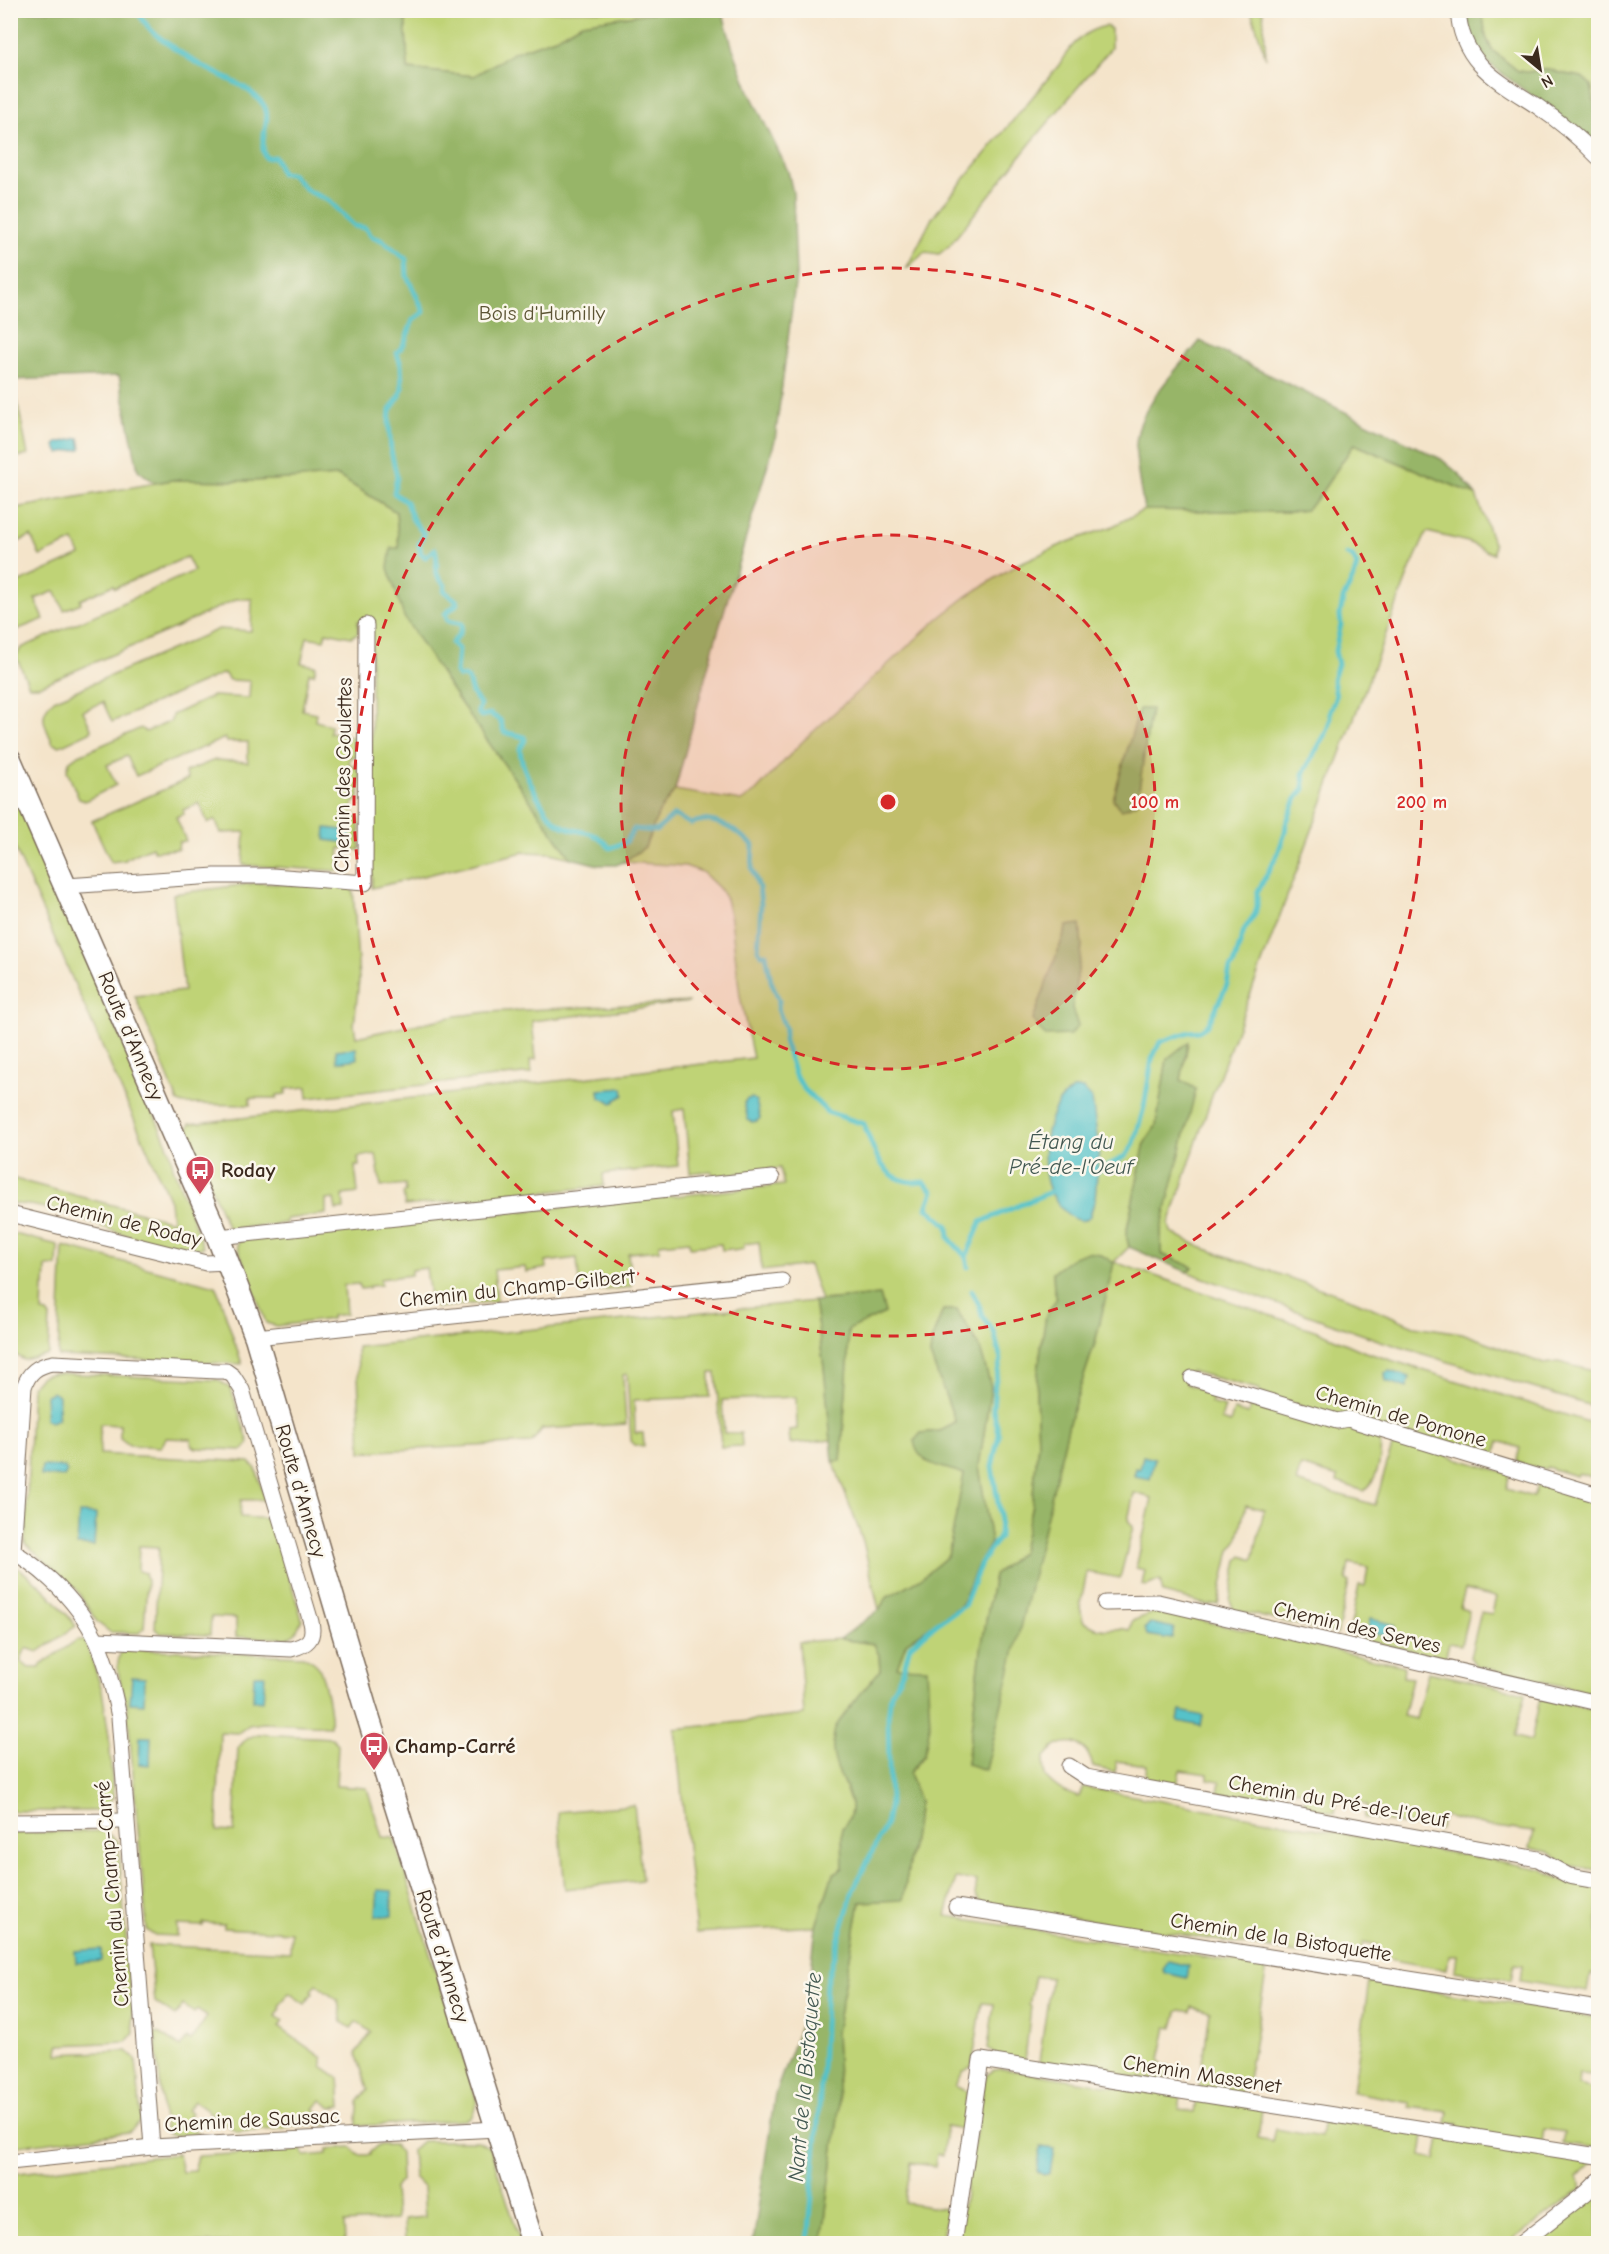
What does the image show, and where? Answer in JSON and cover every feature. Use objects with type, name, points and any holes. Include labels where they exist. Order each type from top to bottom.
[{"type":"main road","name":"Route d'Annecy","points":[[10,760],[218,1237],[256,1337],[351,1663],[533,2244]]},
{"type":"street","points":[[1458,10],[1462,36],[1476,62],[1510,89],[1564,126],[1599,157]]},
{"type":"street","name":"Chemin des Goulettes","points":[[66,886],[226,876],[272,876],[365,883],[366,625]]},
{"type":"street","points":[[218,1237],[772,1178]]},
{"type":"street","name":"Chemin de Roday","points":[[10,1214],[206,1263],[228,1262]]},
{"type":"street","name":"Chemin du Champ-Gilbert","points":[[256,1337],[782,1281]]},
{"type":"street","name":"Chemin du Champ-Carré","points":[[98,1640],[291,1649],[307,1643],[311,1638],[313,1630],[311,1622],[242,1390],[233,1376],[226,1371],[53,1363],[35,1369],[28,1375],[24,1387],[12,1551],[46,1576],[75,1603],[98,1640],[112,1684],[119,1717],[153,2147]]},
{"type":"street","name":"Chemin de Pomone","points":[[1192,1377],[1337,1421],[1348,1419],[1599,1495]]},
{"type":"street","name":"Chemin des Serves","points":[[1105,1603],[1158,1602],[1599,1703]]},
{"type":"street","name":"Chemin du Pré-de-l'Oeuf","points":[[1069,1766],[1086,1777],[1538,1858],[1569,1876],[1599,1881]]},
{"type":"street","points":[[10,1822],[126,1821]]},
{"type":"street","name":"Chemin de la Bistoquette","points":[[956,1907],[1599,2009]]},
{"type":"street","name":"Chemin Massenet","points":[[954,2244],[981,2061],[1599,2156]]},
{"type":"street","name":"Chemin de Saussac","points":[[10,2162],[153,2147],[496,2129]]},
{"type":"street","points":[[1520,2244],[1599,2181]]},
{"type":"green space","name":"Bois d'Humilly","points":[[722,10],[732,46],[749,91],[788,171],[793,193],[796,276],[775,440],[714,645],[675,790],[659,812],[645,847],[616,865],[599,865],[571,858],[457,698],[404,617],[388,568],[391,548],[399,548],[396,512],[338,476],[252,481],[172,480],[155,483],[138,470],[119,376],[11,380],[11,11],[405,11],[408,69],[474,76],[515,52],[558,37],[582,23],[662,11]]},
{"type":"green space","points":[[405,11],[662,11],[582,23],[558,37],[515,52],[474,76],[408,69]]},
{"type":"green space","points":[[1251,11],[1263,11],[1266,58]]},
{"type":"green space","points":[[1466,11],[1482,11],[1486,37],[1492,50],[1518,71],[1549,69],[1582,77],[1591,85],[1598,122],[1598,146],[1487,62],[1474,47]]},
{"type":"green space","points":[[1482,11],[1598,11],[1598,122],[1591,85],[1582,77],[1549,69],[1518,71],[1492,50],[1486,37]]},
{"type":"green space","points":[[1106,26],[1111,29],[1111,48],[1030,144],[949,246],[939,254],[925,252],[906,269],[932,218],[1059,65],[1067,52],[1084,35]]},
{"type":"green space","points":[[1200,341],[1441,459],[1459,474],[1476,495],[1354,444],[1317,499],[1306,510],[1291,512],[1144,510],[1136,461],[1138,431],[1151,403]]},
{"type":"green space","points":[[10,380],[13,380],[28,455],[12,458],[11,463]]},
{"type":"green space","points":[[1354,444],[1476,495],[1494,545],[1493,554],[1468,542],[1427,532],[1411,567],[1212,1096],[1169,1224],[1171,1232],[1200,1247],[1354,1300],[1414,1326],[1462,1333],[1544,1364],[1558,1362],[1598,1372],[1598,1408],[1381,1341],[1187,1272],[1193,1267],[1161,1254],[1161,1230],[1188,1043],[1167,1059],[1156,1126],[1145,1143],[1126,1233],[1129,1247],[1114,1262],[1320,1332],[1365,1352],[1598,1425],[1598,1479],[1578,1473],[1576,1476],[1547,1467],[1545,1470],[1518,1463],[1520,1448],[1499,1441],[1494,1457],[1337,1417],[1260,1393],[1258,1389],[1190,1371],[1186,1384],[1198,1388],[1205,1385],[1215,1391],[1211,1403],[1225,1407],[1221,1420],[1230,1423],[1234,1410],[1248,1414],[1251,1402],[1343,1425],[1380,1437],[1376,1473],[1364,1491],[1337,1482],[1338,1477],[1301,1466],[1296,1482],[1375,1505],[1394,1440],[1510,1474],[1506,1489],[1533,1497],[1538,1483],[1598,1502],[1598,1694],[1476,1666],[1470,1657],[1481,1612],[1492,1614],[1496,1597],[1465,1590],[1460,1608],[1469,1611],[1461,1645],[1449,1643],[1445,1659],[1356,1638],[1350,1629],[1359,1585],[1365,1586],[1368,1567],[1349,1563],[1346,1581],[1349,1582],[1337,1634],[1234,1610],[1230,1600],[1238,1560],[1242,1556],[1253,1560],[1264,1510],[1246,1505],[1237,1541],[1230,1550],[1218,1604],[1208,1605],[1163,1593],[1160,1580],[1147,1586],[1142,1585],[1145,1570],[1136,1568],[1152,1498],[1134,1493],[1128,1520],[1133,1527],[1120,1578],[1087,1572],[1080,1607],[1083,1621],[1103,1630],[1130,1630],[1132,1621],[1158,1611],[1404,1666],[1403,1677],[1412,1678],[1403,1716],[1416,1719],[1428,1672],[1526,1693],[1515,1737],[1531,1741],[1540,1698],[1598,1711],[1598,1870],[1566,1865],[1549,1852],[1530,1848],[1534,1832],[1487,1826],[1443,1816],[1439,1830],[1364,1818],[1367,1805],[1337,1799],[1335,1813],[1303,1808],[1305,1794],[1302,1791],[1276,1786],[1274,1802],[1218,1793],[1220,1781],[1208,1779],[1208,1774],[1180,1770],[1177,1785],[1145,1780],[1147,1765],[1117,1761],[1115,1772],[1093,1767],[1089,1755],[1077,1744],[1065,1743],[1052,1749],[1044,1758],[1045,1776],[1060,1789],[1079,1797],[1083,1787],[1542,1869],[1559,1880],[1598,1888],[1598,1976],[1591,1974],[1588,1992],[1520,1981],[1522,1965],[1514,1964],[1511,1980],[1455,1971],[1457,1955],[1449,1955],[1447,1970],[1377,1957],[1378,1945],[1363,1942],[1360,1955],[1312,1948],[1310,1955],[981,1903],[975,1895],[977,1881],[956,1878],[946,1916],[1267,1967],[1247,2085],[1237,2094],[1199,2089],[1210,2012],[1192,2007],[1191,2012],[1180,2010],[1177,2012],[1173,2028],[1167,2027],[1160,2059],[1164,2066],[1171,2067],[1163,2082],[1039,2062],[1051,1978],[1035,1976],[1029,2005],[1031,2006],[1025,2060],[998,2056],[988,2048],[994,2004],[982,2003],[972,2066],[963,2072],[955,2086],[967,2092],[962,2129],[946,2126],[943,2155],[937,2154],[935,2166],[911,2163],[905,2203],[952,2210],[937,2243],[822,2243],[839,2108],[836,2032],[860,1902],[903,1899],[919,1802],[909,1773],[924,1755],[897,1667],[906,1643],[961,1605],[977,1567],[991,1543],[979,1466],[991,1387],[980,1348],[957,1310],[943,1310],[932,1339],[930,1355],[956,1423],[940,1431],[921,1433],[925,1461],[965,1474],[948,1556],[920,1579],[886,1598],[879,1610],[863,1541],[833,1461],[841,1460],[848,1363],[848,1329],[885,1313],[880,1295],[821,1300],[809,1265],[762,1271],[759,1242],[744,1244],[744,1249],[733,1251],[732,1249],[722,1250],[721,1244],[690,1247],[689,1241],[659,1244],[659,1250],[628,1253],[631,1287],[580,1293],[577,1258],[546,1262],[547,1268],[526,1272],[525,1267],[494,1270],[497,1301],[435,1308],[433,1297],[430,1297],[426,1268],[411,1270],[411,1275],[380,1279],[381,1285],[369,1286],[369,1288],[360,1289],[359,1284],[344,1285],[346,1314],[331,1316],[331,1319],[276,1326],[266,1323],[237,1245],[241,1239],[784,1185],[780,1168],[715,1176],[711,1171],[690,1173],[684,1109],[673,1111],[678,1166],[603,1174],[604,1186],[405,1206],[403,1193],[406,1192],[405,1184],[381,1187],[376,1154],[358,1157],[359,1166],[355,1166],[358,1193],[343,1195],[344,1209],[336,1210],[334,1199],[326,1200],[326,1214],[286,1219],[286,1223],[231,1229],[227,1226],[187,1130],[190,1124],[753,1058],[740,996],[731,919],[726,899],[719,888],[702,872],[685,866],[623,862],[645,847],[659,812],[675,790],[741,801],[756,791],[803,741],[939,618],[967,596],[1018,564],[1068,542],[1111,527],[1144,510],[1291,512],[1317,499]],"holes":[[[1100,1254],[1113,1263],[1095,1343],[1071,1415],[991,1750],[967,1764],[981,1650],[994,1575],[1022,1551],[1032,1505],[1038,1443],[1036,1392],[1041,1347],[1046,1316],[1057,1298],[1053,1272],[1074,1257]]]},
{"type":"green space","points":[[338,476],[396,512],[399,549],[457,698],[571,858],[551,853],[524,852],[372,888],[371,621],[358,621],[358,633],[351,637],[326,632],[324,640],[307,637],[301,663],[316,666],[314,674],[309,673],[302,710],[316,713],[315,721],[331,725],[330,733],[355,738],[360,745],[360,753],[355,757],[350,756],[349,764],[360,772],[359,798],[353,803],[352,812],[359,820],[360,850],[340,848],[338,871],[243,865],[245,832],[221,833],[215,820],[208,823],[199,803],[183,810],[184,814],[176,817],[186,841],[179,842],[178,849],[154,851],[152,847],[126,860],[111,862],[92,821],[188,779],[185,772],[215,760],[248,762],[248,742],[227,742],[225,738],[136,776],[127,756],[107,765],[116,785],[85,801],[79,799],[67,771],[69,762],[77,756],[141,728],[146,732],[171,721],[172,715],[213,696],[249,698],[250,681],[229,680],[224,673],[112,722],[103,702],[83,711],[92,731],[60,746],[53,744],[44,722],[47,707],[52,701],[219,629],[251,631],[252,599],[236,599],[175,628],[39,686],[29,686],[16,656],[21,648],[194,571],[187,557],[115,588],[113,585],[64,610],[55,591],[35,599],[44,619],[11,632],[11,586],[80,555],[74,541],[40,556],[31,536],[11,545],[11,509],[172,480],[252,481]]},
{"type":"green space","points":[[1139,709],[1151,709],[1137,803],[1121,810],[1113,799]]},
{"type":"green space","points":[[10,785],[170,1151],[173,1167],[203,1247],[198,1249],[146,1241],[60,1212],[11,1204],[11,1178],[172,1221],[170,1201],[11,839]]},
{"type":"green space","points":[[256,883],[353,887],[359,980],[354,1025],[356,1037],[456,1016],[488,1012],[690,1002],[532,1021],[536,1059],[530,1060],[532,1073],[308,1098],[307,1087],[286,1089],[286,1094],[277,1095],[277,1098],[250,1098],[250,1105],[183,1104],[178,1102],[135,996],[184,991],[173,894]]},
{"type":"green space","points":[[1080,924],[1082,947],[1072,1008],[1078,1026],[1070,1035],[1045,1036],[1033,1020],[1067,926]]},
{"type":"green space","points":[[1188,1042],[1181,1080],[1196,1089],[1161,1230],[1161,1254],[1193,1267],[1187,1272],[1129,1247],[1126,1234],[1145,1142],[1156,1126],[1167,1059]]},
{"type":"green space","points":[[11,1233],[58,1245],[57,1266],[46,1267],[45,1286],[43,1286],[42,1312],[47,1313],[50,1317],[48,1354],[24,1360],[11,1352]]},
{"type":"green space","points":[[63,1246],[216,1286],[242,1364],[58,1356]]},
{"type":"green space","points":[[1088,1252],[1100,1254],[1114,1263],[1095,1343],[1071,1415],[986,1770],[967,1764],[981,1650],[994,1575],[1022,1551],[1032,1505],[1038,1443],[1036,1392],[1041,1347],[1046,1316],[1057,1298],[1053,1272],[1074,1257]]},
{"type":"green space","points":[[880,1295],[885,1313],[848,1330],[841,1461],[833,1461],[824,1367],[814,1301]]},
{"type":"green space","points":[[814,1301],[824,1367],[831,1440],[790,1444],[789,1430],[797,1429],[796,1397],[722,1400],[724,1433],[741,1433],[742,1446],[721,1447],[716,1373],[710,1373],[710,1397],[634,1400],[635,1433],[643,1433],[644,1446],[635,1445],[631,1441],[627,1374],[623,1375],[626,1424],[542,1429],[531,1443],[361,1452],[357,1347]]},
{"type":"green space","points":[[943,1310],[957,1310],[980,1348],[991,1387],[979,1466],[991,1543],[977,1567],[961,1605],[906,1643],[897,1667],[927,1668],[930,1726],[924,1755],[909,1773],[919,1802],[903,1900],[860,1902],[836,2032],[839,2108],[822,2243],[753,2243],[775,2094],[807,2008],[816,1926],[833,1874],[843,1868],[842,1828],[848,1819],[851,1802],[836,1767],[833,1747],[834,1732],[842,1717],[880,1670],[879,1655],[874,1644],[840,1639],[879,1610],[886,1598],[920,1579],[948,1556],[964,1474],[926,1461],[916,1450],[914,1441],[921,1433],[940,1431],[956,1423],[930,1355],[932,1339]]},
{"type":"green space","points":[[53,1373],[218,1380],[231,1389],[249,1443],[243,1450],[196,1448],[192,1445],[191,1439],[166,1438],[161,1447],[129,1445],[120,1438],[120,1425],[100,1424],[100,1454],[250,1462],[256,1469],[265,1500],[241,1500],[240,1517],[271,1519],[302,1619],[296,1632],[287,1638],[236,1637],[236,1618],[211,1617],[210,1635],[160,1633],[155,1629],[159,1547],[139,1546],[138,1571],[145,1573],[147,1581],[144,1628],[139,1633],[110,1632],[97,1622],[76,1589],[25,1544],[32,1386],[40,1377]]},
{"type":"green space","points":[[11,1564],[38,1584],[76,1626],[38,1652],[26,1648],[20,1661],[29,1668],[40,1668],[77,1640],[85,1640],[102,1690],[109,1736],[113,1797],[103,1811],[11,1811]]},
{"type":"green space","points":[[840,1639],[874,1644],[879,1655],[880,1671],[858,1698],[834,1756],[851,1804],[851,1814],[842,1828],[843,1868],[833,1874],[816,1926],[696,1933],[675,1729],[804,1715],[799,1642]]},
{"type":"green space","points":[[128,1649],[303,1656],[318,1666],[327,1697],[330,1726],[263,1723],[249,1725],[238,1733],[220,1732],[217,1831],[234,1832],[238,1748],[247,1738],[258,1734],[332,1738],[338,1744],[336,1786],[367,1788],[382,1837],[394,1838],[477,2102],[472,2116],[465,2120],[357,2126],[358,2102],[368,2089],[356,2053],[371,2032],[356,2022],[351,2028],[342,2022],[338,2001],[316,1984],[305,2004],[289,1993],[279,2006],[281,2008],[276,2016],[283,2021],[279,2027],[322,2058],[322,2066],[339,2078],[341,2107],[332,2108],[321,2100],[314,2109],[337,2125],[295,2125],[288,2128],[237,2132],[194,2101],[187,2110],[191,2113],[184,2123],[200,2134],[173,2136],[165,2133],[155,2033],[180,2047],[187,2038],[191,2040],[207,2017],[197,2010],[194,2013],[183,2005],[175,2016],[155,2002],[149,1945],[290,1952],[291,1932],[224,1928],[224,1924],[203,1923],[203,1926],[177,1925],[177,1936],[153,1935],[147,1930],[127,1705],[118,1672],[121,1652]]},
{"type":"green space","points":[[634,1805],[642,1880],[565,1889],[558,1812]]},
{"type":"green space","points":[[105,1831],[118,1843],[134,2033],[127,2042],[59,2045],[58,2054],[127,2051],[136,2059],[141,2121],[129,2132],[11,2147],[10,1833]]},
{"type":"green space","points":[[1369,1981],[1598,2018],[1598,2071],[1593,2070],[1592,2075],[1579,2074],[1578,2085],[1598,2090],[1598,2149],[1562,2144],[1564,2132],[1544,2129],[1542,2142],[1458,2130],[1459,2123],[1446,2122],[1448,2112],[1409,2107],[1409,2102],[1353,2092]]},
{"type":"green space","points":[[1003,2069],[1181,2097],[1179,2110],[1194,2112],[1196,2100],[1262,2109],[1258,2138],[1272,2141],[1275,2129],[1321,2137],[1324,2119],[1424,2135],[1421,2156],[1436,2159],[1440,2138],[1593,2162],[1577,2178],[1582,2184],[1582,2189],[1509,2243],[956,2244],[986,2075],[994,2070]]},
{"type":"green space","points":[[422,2141],[478,2141],[490,2148],[521,2243],[405,2243],[404,2219],[425,2217],[423,2187],[414,2178],[412,2150]]},
{"type":"green space","points":[[378,2145],[394,2145],[400,2152],[401,2181],[394,2188],[396,2220],[344,2223],[345,2243],[11,2243],[11,2174],[178,2154],[182,2172],[194,2171],[198,2156],[301,2150],[305,2156],[327,2154],[327,2149],[352,2147],[358,2155],[370,2155],[370,2152]]},
{"type":"green space","points":[[1598,2191],[1598,2243],[1537,2243],[1536,2240],[1587,2203]]},
{"type":"water","points":[[79,438],[81,449],[59,453],[55,446],[57,443]]},
{"type":"water","points":[[326,828],[351,831],[349,843],[325,840]]},
{"type":"water","points":[[356,1048],[357,1059],[337,1062],[336,1050]]},
{"type":"water","points":[[623,1088],[624,1095],[615,1102],[611,1103],[600,1098],[599,1090]]},
{"type":"water","name":"Étang du Pré-de-l'Oeuf","points":[[1073,1089],[1083,1089],[1092,1099],[1099,1150],[1095,1199],[1090,1216],[1082,1221],[1068,1214],[1055,1199],[1047,1182],[1044,1158],[1051,1118],[1064,1096]]},
{"type":"water","points":[[752,1098],[756,1101],[760,1118],[752,1122],[748,1120],[744,1103],[747,1099]]},
{"type":"water","points":[[1389,1371],[1410,1377],[1407,1388],[1386,1381],[1385,1373]]},
{"type":"water","points":[[53,1392],[59,1396],[58,1419],[51,1422],[45,1419],[46,1395]]},
{"type":"water","points":[[1143,1456],[1155,1459],[1150,1479],[1134,1476],[1136,1468],[1140,1469]]},
{"type":"water","points":[[42,1466],[64,1467],[67,1472],[64,1477],[41,1476]]},
{"type":"water","points":[[79,1513],[96,1514],[94,1546],[77,1545]]},
{"type":"water","points":[[1370,1619],[1396,1625],[1393,1637],[1368,1631]]},
{"type":"water","points":[[1150,1623],[1174,1628],[1172,1639],[1147,1635],[1145,1628]]},
{"type":"water","points":[[254,1675],[265,1675],[263,1701],[253,1700]]},
{"type":"water","points":[[132,1677],[145,1678],[144,1704],[130,1703]]},
{"type":"water","points":[[1180,1711],[1203,1716],[1201,1726],[1178,1721]]},
{"type":"water","points":[[140,1737],[151,1737],[150,1765],[139,1764]]},
{"type":"water","points":[[378,1890],[392,1891],[392,1916],[376,1916]]},
{"type":"water","points":[[101,1949],[101,1961],[76,1963],[75,1951]]},
{"type":"water","points":[[1168,1961],[1189,1966],[1187,1978],[1165,1973],[1163,1970]]},
{"type":"water","points":[[1041,2147],[1054,2149],[1050,2173],[1044,2175],[1037,2171]]},
{"type":"waterway","name":"Nant de la Bistoquette","points":[[136,10],[151,31],[166,43],[198,64],[245,88],[263,104],[267,116],[263,151],[266,158],[275,157],[281,173],[291,174],[308,191],[328,200],[354,226],[365,228],[372,237],[382,240],[406,259],[407,276],[424,312],[413,320],[404,344],[397,353],[401,365],[402,388],[400,396],[390,410],[389,423],[391,451],[397,477],[394,493],[406,502],[413,520],[424,534],[419,544],[421,554],[426,557],[435,549],[436,572],[445,585],[444,591],[458,603],[445,614],[448,621],[462,624],[460,633],[452,643],[458,649],[456,673],[459,677],[463,676],[468,679],[472,693],[480,704],[478,712],[481,716],[490,714],[500,720],[504,732],[524,737],[525,740],[520,749],[529,779],[541,802],[561,825],[592,834],[610,848],[626,842],[634,829],[656,831],[674,815],[691,824],[707,820],[724,825],[753,845],[752,868],[759,888],[761,904],[758,950],[761,954],[766,954],[771,981],[779,1000],[778,1009],[785,1028],[784,1041],[795,1075],[804,1089],[827,1112],[864,1124],[877,1157],[890,1173],[910,1182],[924,1182],[933,1191],[927,1208],[948,1226],[949,1238],[966,1257],[968,1267]]},
{"type":"waterway","points":[[1090,1175],[1126,1156],[1134,1143],[1144,1107],[1152,1059],[1160,1042],[1199,1031],[1208,1025],[1227,985],[1230,968],[1234,964],[1244,930],[1255,914],[1257,893],[1278,853],[1296,799],[1304,789],[1303,774],[1327,731],[1330,711],[1336,696],[1333,680],[1338,664],[1335,651],[1341,624],[1340,615],[1343,599],[1357,565],[1352,556],[1347,554]]},
{"type":"waterway","points":[[966,1257],[981,1222],[1057,1189]]},
{"type":"waterway","name":"Nant de la Bistoquette","points":[[808,2244],[822,2071],[826,1983],[853,1890],[886,1824],[890,1804],[888,1717],[891,1694],[903,1671],[910,1646],[937,1623],[964,1606],[981,1563],[999,1537],[1000,1514],[992,1467],[999,1434],[993,1409],[995,1383],[1001,1360],[994,1332],[982,1316],[972,1291]]},
{"type":"place","name":"Roday","points":[[200,1196]]},
{"type":"place","name":"Champ-Carré","points":[[374,1772]]}]
